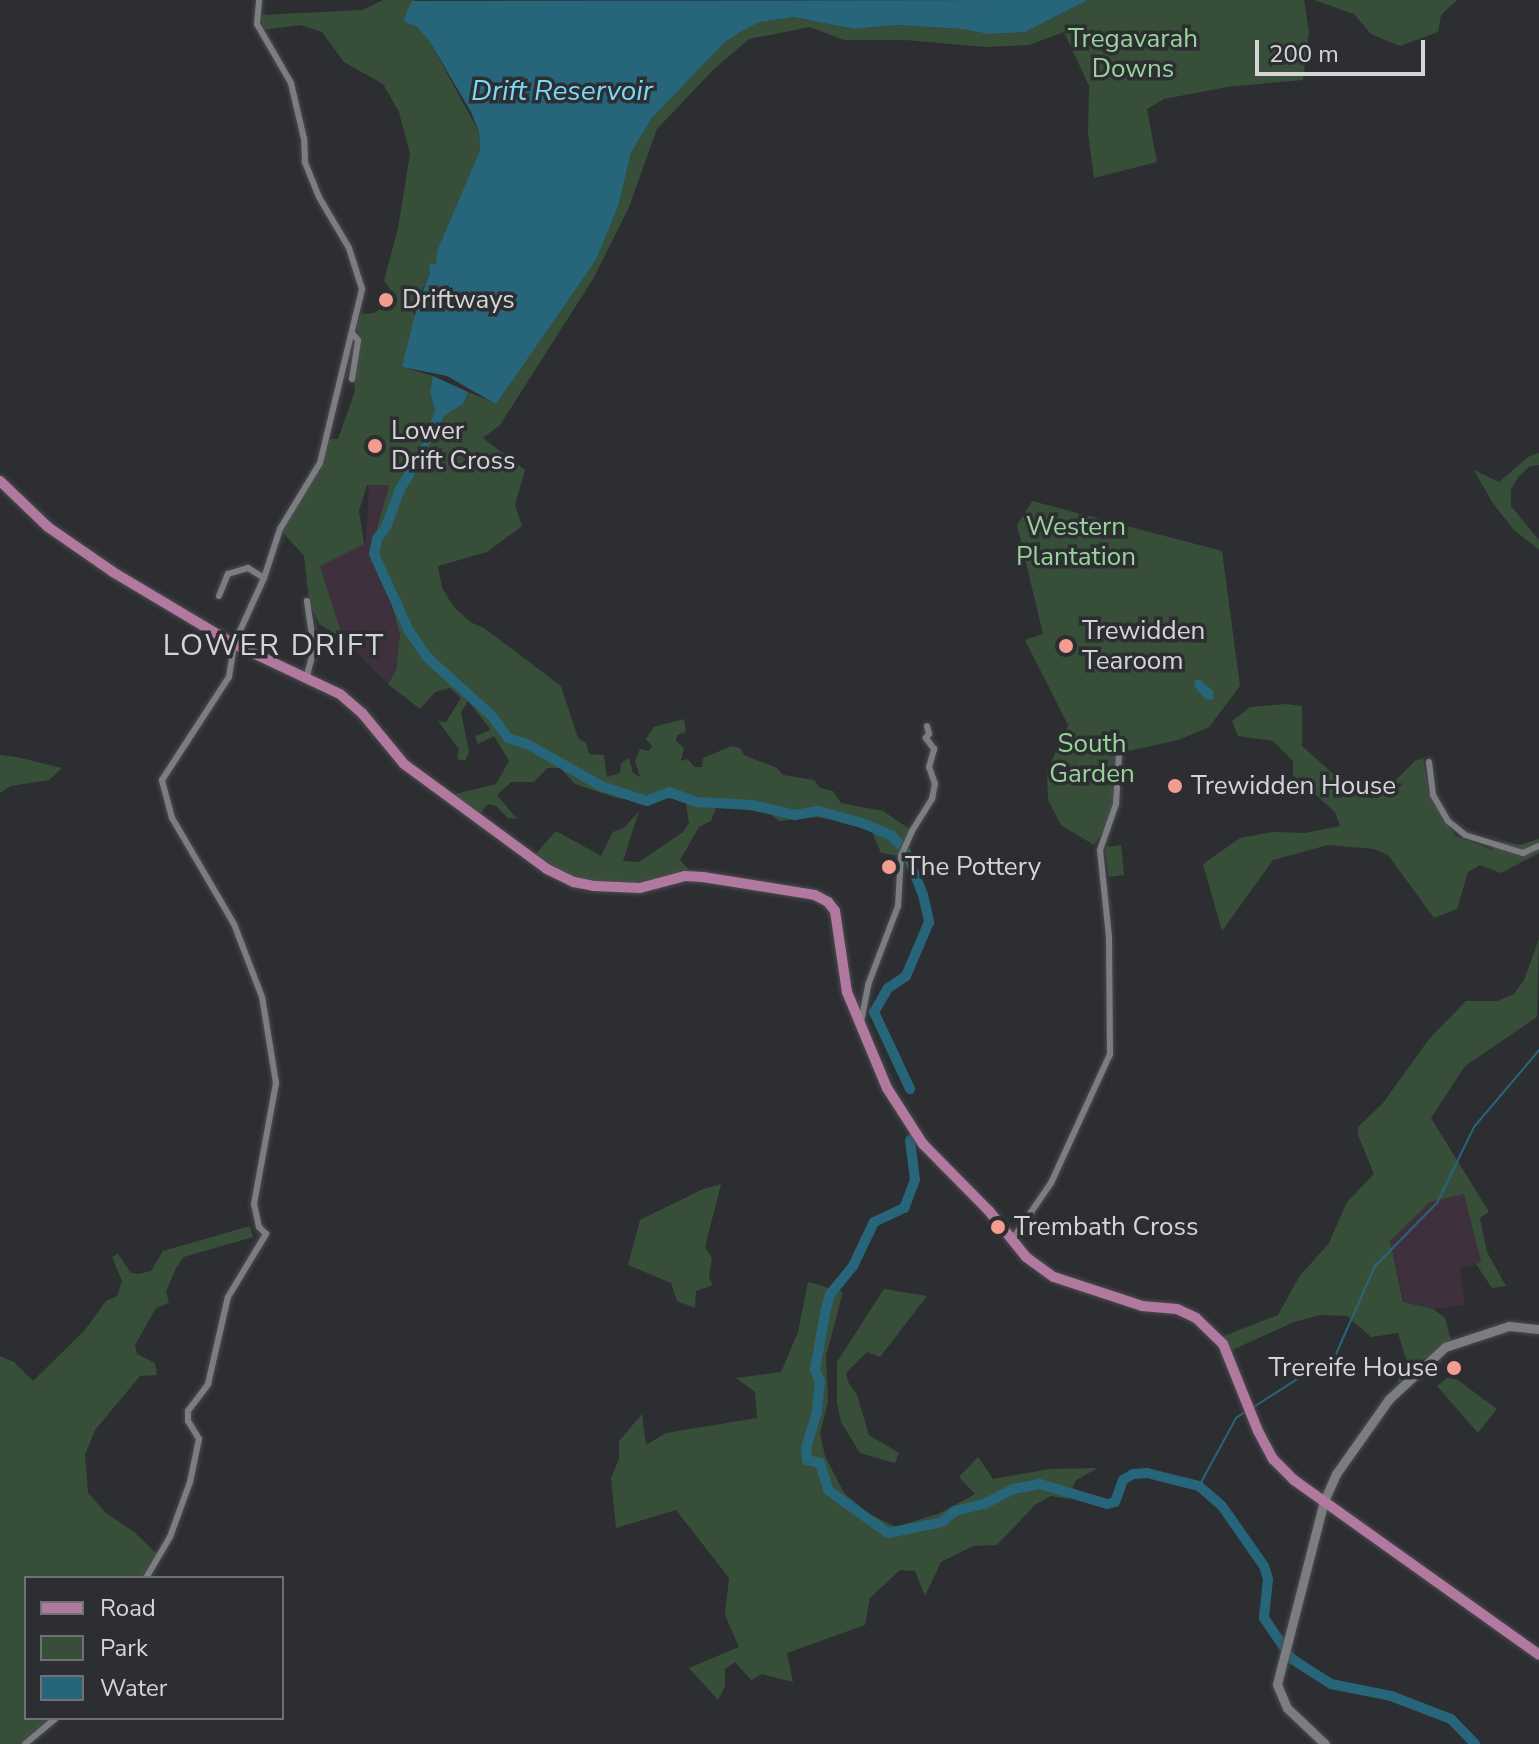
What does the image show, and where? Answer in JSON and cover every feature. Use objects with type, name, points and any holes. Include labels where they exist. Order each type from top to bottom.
[{"type":"main road","points":[[0,481],[21,504],[79,550],[234,644],[340,694],[362,713],[389,749],[421,778],[547,869],[574,882],[640,888],[685,876],[703,877],[815,895],[828,902],[835,911],[847,992],[887,1088],[915,1134],[1038,1269],[1142,1306],[1177,1309],[1196,1318],[1223,1344],[1248,1410],[1273,1459],[1324,1501],[1539,1655]]},
{"type":"main road","points":[[1325,1744],[1287,1708],[1277,1687],[1324,1501],[1336,1474],[1389,1399],[1425,1362],[1445,1347],[1509,1326],[1539,1329]]},
{"type":"street","points":[[147,1576],[170,1537],[190,1482],[199,1439],[188,1421],[188,1411],[208,1384],[228,1297],[266,1234],[259,1227],[254,1204],[276,1083],[267,1014],[234,924],[172,818],[162,785],[196,724],[229,677],[234,644],[264,578],[280,529],[320,463],[362,289],[358,272],[305,162],[304,139],[291,83],[257,24],[259,0]]},
{"type":"street","points":[[352,333],[358,340],[352,379]]},
{"type":"street","points":[[219,596],[228,574],[248,568],[264,578]]},
{"type":"street","points":[[307,601],[314,649],[307,676]]},
{"type":"street","points":[[861,1022],[868,985],[898,906],[901,856],[932,799],[935,784],[929,767],[934,749],[926,738],[927,726]]},
{"type":"street","points":[[1012,1240],[1051,1183],[1110,1054],[1109,937],[1100,850],[1116,804],[1119,753]]},
{"type":"street","points":[[1429,762],[1431,789],[1448,821],[1460,831],[1523,853],[1539,846]]},
{"type":"street","points":[[25,1744],[54,1720]]},
{"type":"shaded area","points":[[369,483],[389,485],[374,539],[375,555],[400,636],[396,670],[388,684],[343,638],[320,565],[366,543]]},
{"type":"shaded area","points":[[1464,1194],[1481,1263],[1460,1268],[1465,1305],[1433,1309],[1404,1302],[1390,1241],[1430,1202]]},
{"type":"green space","name":"Tregavarah Downs","points":[[383,0],[415,0],[403,21],[417,27],[430,42],[479,132],[480,152],[437,251],[436,264],[430,263],[430,272],[413,312],[417,320],[402,367],[433,376],[430,392],[435,411],[415,465],[444,416],[463,404],[468,392],[496,403],[596,260],[618,207],[631,153],[652,118],[724,43],[742,31],[760,22],[793,17],[854,29],[896,25],[962,29],[988,34],[1025,32],[1088,0],[1304,0],[1309,32],[1303,80],[1227,87],[1164,99],[1147,109],[1157,162],[1094,178],[1088,133],[1089,86],[1064,32],[1029,45],[985,47],[905,40],[844,40],[810,27],[749,39],[714,69],[657,129],[629,207],[593,279],[500,425],[483,438],[525,470],[515,505],[522,526],[487,552],[438,566],[442,588],[453,606],[470,622],[484,628],[561,686],[578,738],[586,743],[589,754],[604,755],[607,777],[620,773],[621,763],[629,758],[633,773],[640,777],[635,761],[640,749],[649,751],[652,746],[646,739],[654,727],[684,719],[686,732],[677,735],[676,741],[684,748],[681,761],[688,759],[694,767],[702,767],[703,758],[732,746],[740,748],[744,755],[777,768],[783,775],[814,780],[820,788],[833,791],[841,803],[883,811],[911,830],[901,856],[881,853],[869,825],[816,817],[779,821],[770,814],[732,805],[716,808],[711,821],[699,827],[680,860],[690,871],[641,884],[607,884],[576,879],[534,856],[556,831],[601,856],[613,832],[624,828],[639,811],[623,861],[639,862],[683,832],[689,823],[686,803],[666,797],[647,802],[617,798],[575,784],[560,768],[547,768],[534,782],[511,782],[497,795],[517,819],[508,818],[496,806],[488,804],[477,817],[447,796],[496,784],[509,761],[494,736],[478,744],[475,736],[491,730],[468,701],[461,712],[469,752],[465,761],[457,759],[459,749],[438,721],[446,722],[461,698],[450,688],[435,692],[420,709],[388,684],[396,670],[400,636],[374,539],[389,485],[367,485],[359,511],[364,544],[320,566],[343,638],[319,624],[309,601],[304,556],[280,529],[320,463],[325,439],[338,439],[355,391],[352,360],[360,336],[357,328],[361,314],[374,313],[392,302],[393,293],[384,281],[398,228],[410,154],[399,112],[383,84],[344,62],[322,32],[300,25],[263,30],[261,15],[363,10]]},
{"type":"green space","points":[[1314,0],[1457,0],[1441,15],[1438,32],[1400,46],[1371,34],[1354,14]]},
{"type":"green space","points":[[1539,453],[1539,465],[1529,467],[1518,477],[1511,490],[1511,506],[1539,540],[1539,550],[1514,530],[1492,502],[1474,470],[1499,482],[1528,457]]},
{"type":"green space","points":[[1032,501],[1222,551],[1240,686],[1209,727],[1178,740],[1119,753],[1114,813],[1094,845],[1061,825],[1048,800],[1047,772],[1068,725],[1025,640],[1043,634],[1017,525]]},
{"type":"green space","points":[[1302,706],[1302,746],[1359,797],[1378,798],[1415,761],[1423,758],[1429,794],[1455,836],[1492,850],[1498,841],[1519,845],[1539,839],[1539,853],[1501,873],[1480,865],[1468,872],[1457,909],[1434,918],[1388,855],[1374,849],[1328,845],[1273,860],[1222,931],[1203,864],[1240,838],[1272,832],[1305,833],[1340,826],[1335,812],[1293,775],[1293,761],[1273,741],[1238,736],[1232,721],[1250,707]]},
{"type":"green space","points":[[0,755],[62,768],[49,780],[11,786],[0,793]]},
{"type":"green space","points":[[1121,845],[1124,875],[1109,877],[1105,847]]},
{"type":"green space","points":[[1539,939],[1537,1017],[1465,1066],[1431,1118],[1489,1212],[1480,1218],[1487,1252],[1506,1286],[1492,1288],[1476,1264],[1481,1262],[1464,1194],[1430,1202],[1390,1241],[1403,1302],[1433,1309],[1445,1318],[1452,1343],[1421,1361],[1399,1383],[1396,1370],[1406,1359],[1398,1333],[1371,1337],[1347,1316],[1320,1315],[1294,1322],[1230,1351],[1224,1336],[1278,1315],[1299,1277],[1329,1243],[1347,1202],[1374,1174],[1358,1135],[1358,1127],[1383,1103],[1429,1039],[1466,1001],[1497,1001],[1514,994],[1524,980]]},
{"type":"green space","points":[[721,1184],[705,1247],[712,1258],[709,1278],[713,1285],[696,1291],[695,1308],[677,1301],[671,1283],[628,1265],[640,1220],[703,1189]]},
{"type":"green space","points":[[250,1226],[253,1237],[184,1257],[166,1292],[169,1303],[156,1308],[135,1345],[137,1354],[155,1363],[157,1375],[140,1376],[95,1430],[85,1455],[88,1493],[106,1513],[134,1532],[160,1557],[147,1576],[24,1576],[24,1720],[54,1720],[28,1741],[31,1744],[0,1744],[0,1356],[14,1362],[33,1381],[85,1330],[106,1301],[117,1296],[122,1281],[112,1257],[118,1254],[131,1273],[139,1274],[151,1271],[163,1251]]},
{"type":"green space","points":[[808,1282],[843,1292],[826,1356],[828,1401],[820,1434],[825,1456],[844,1493],[869,1514],[896,1527],[940,1513],[975,1494],[959,1477],[978,1457],[993,1479],[1050,1469],[1098,1468],[1076,1480],[1068,1499],[1051,1496],[1036,1504],[997,1545],[973,1546],[941,1562],[925,1596],[915,1571],[900,1570],[870,1598],[865,1625],[787,1653],[793,1682],[762,1674],[751,1680],[735,1662],[725,1669],[725,1686],[718,1700],[689,1668],[739,1647],[725,1615],[729,1578],[676,1510],[616,1528],[611,1478],[619,1459],[619,1441],[642,1414],[646,1445],[666,1433],[757,1418],[755,1392],[736,1378],[781,1372],[798,1332]]},
{"type":"green space","points":[[884,1289],[927,1296],[880,1357],[867,1352],[846,1373],[857,1395],[869,1435],[899,1453],[895,1463],[860,1453],[841,1422],[837,1403],[837,1362]]},
{"type":"green space","points":[[1451,1375],[1497,1409],[1478,1433],[1437,1386]]},
{"type":"water","name":"Drift Reservoir","points":[[1088,0],[1025,32],[988,34],[962,29],[896,25],[854,29],[793,17],[760,22],[742,31],[724,43],[652,118],[631,153],[618,207],[596,260],[496,404],[447,376],[402,367],[417,307],[430,272],[429,263],[436,264],[437,251],[480,151],[479,132],[471,112],[430,42],[417,27],[403,21],[412,1]]},
{"type":"water","points":[[433,376],[468,392],[463,404],[444,416],[410,473],[435,411],[430,392]]},
{"type":"water","points":[[1196,680],[1213,691],[1214,699],[1206,700],[1194,686]]},
{"type":"waterway","points":[[410,473],[400,489],[386,527],[377,539],[374,554],[409,631],[428,658],[492,716],[508,738],[529,745],[601,786],[647,801],[669,792],[697,802],[751,805],[795,815],[818,811],[862,823],[892,836],[902,847]]},
{"type":"waterway","points":[[906,852],[923,895],[929,922],[906,976],[888,988],[874,1012],[910,1089]]},
{"type":"waterway","points":[[1252,1408],[1336,1354],[1375,1266],[1437,1203],[1474,1127],[1539,1050]]},
{"type":"waterway","points":[[910,1140],[915,1180],[904,1208],[874,1222],[853,1266],[830,1294],[825,1313],[815,1370],[820,1381],[817,1412],[806,1448],[807,1460],[820,1463],[828,1490],[888,1533],[942,1522],[955,1511],[984,1504],[1014,1489],[1040,1484],[1107,1504],[1115,1502],[1123,1480],[1133,1474],[1147,1473],[1199,1486],[1222,1506],[1264,1566],[1268,1579],[1264,1618],[1292,1659],[1331,1684],[1391,1696],[1451,1719],[1475,1744]]},
{"type":"waterway","points":[[1199,1486],[1236,1418],[1246,1411]]},
{"type":"place","name":"Driftways","points":[[386,300]]},
{"type":"place","name":"Lower Drift Cross","points":[[375,446]]},
{"type":"place","name":"Trewidden Tearoom","points":[[1066,646]]},
{"type":"place","name":"Trewidden House","points":[[1175,786]]},
{"type":"place","name":"The Pottery","points":[[889,867]]},
{"type":"place","name":"Trembath Cross","points":[[998,1227]]},
{"type":"place","name":"Trereife House","points":[[1454,1368]]},
{"type":"district","name":"LOWER DRIFT","points":[[274,646]]},
{"type":"park label","name":"Western Plantation","points":[[1076,542]]},
{"type":"park label","name":"South Garden","points":[[1092,759]]}]
